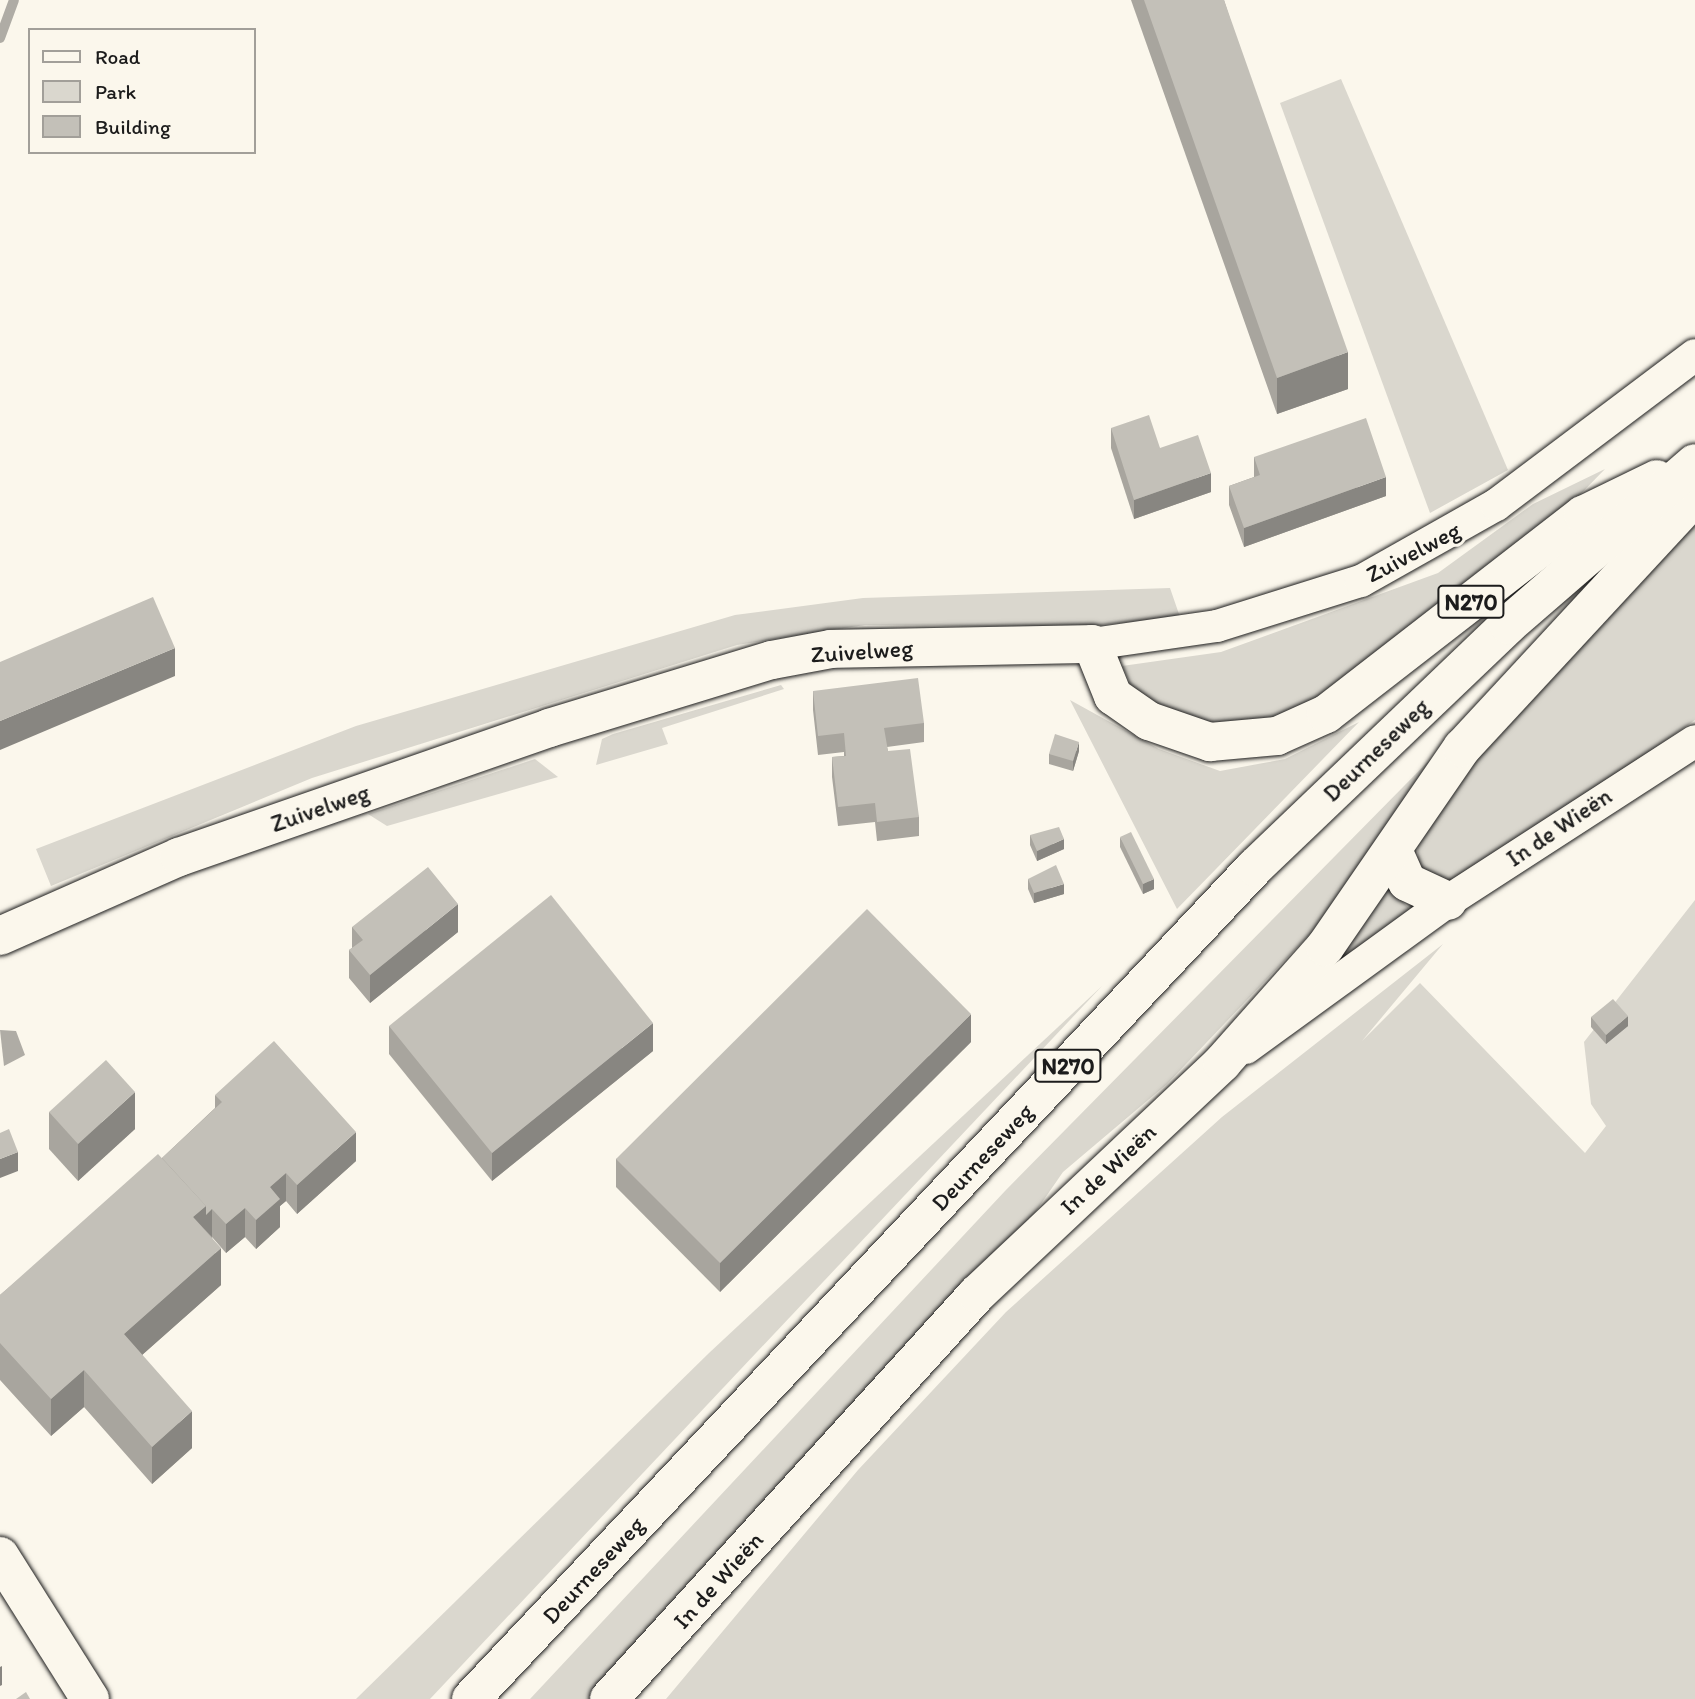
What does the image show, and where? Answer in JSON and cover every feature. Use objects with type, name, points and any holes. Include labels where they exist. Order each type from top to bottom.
[{"type":"main road","name":"N270","points":[[1092,644],[1112,696],[1149,721],[1210,742],[1278,736],[1325,714],[1583,515],[1695,462]]},
{"type":"main road","name":"Deurneseweg","points":[[471,1699],[1255,867],[1508,625],[1695,462]]},
{"type":"main road","points":[[1222,1063],[1289,992],[1393,850],[1462,748],[1695,496]]},
{"type":"main road","name":"Zuivelweg","points":[[0,936],[179,857],[549,728],[772,660],[831,649],[1092,644]]},
{"type":"main road","points":[[1393,850],[1407,882],[1448,901]]},
{"type":"main road","name":"In de Wieën","points":[[609,1699],[977,1294],[1222,1063]]},
{"type":"main road","points":[[0,1556],[90,1699]]},
{"type":"street","name":"Zuivelweg","points":[[1092,644],[1217,626],[1361,581],[1496,505],[1695,355]]},
{"type":"street","name":"In de Wieën","points":[[1222,1063],[1295,1017],[1448,901],[1695,741]]},
{"type":"green space","points":[[1341,79],[1508,470],[1430,513],[1280,103]]},
{"type":"green space","points":[[1605,469],[1564,511],[1305,707],[1258,723],[1216,725],[1137,698],[1122,666],[1221,652],[1438,573],[1533,504]]},
{"type":"green space","points":[[1695,525],[1695,720],[1457,885],[1430,877],[1418,866],[1417,831],[1520,705]]},
{"type":"green space","points":[[1170,588],[1180,617],[1080,627],[865,625],[737,645],[312,778],[51,886],[36,849],[356,726],[735,615],[863,598]]},
{"type":"green space","points":[[781,685],[784,689],[662,728],[668,744],[596,765],[602,739],[613,734]]},
{"type":"green space","points":[[1070,700],[1159,749],[1220,771],[1285,759],[1359,722],[1177,909]]},
{"type":"green space","points":[[1470,719],[1346,896],[1167,1084],[1063,1172],[1016,1240],[598,1699],[530,1699],[1005,1191]]},
{"type":"green space","points":[[535,759],[558,777],[387,826],[368,814]]},
{"type":"green space","points":[[1386,886],[1416,915],[1316,980]]},
{"type":"green space","points":[[1695,900],[1695,1699],[666,1699],[858,1470],[1006,1312],[1222,1117],[1443,944],[1362,1041],[1420,983],[1585,1153],[1606,1126],[1591,1104],[1584,1042]]},
{"type":"green space","points":[[1102,986],[430,1699],[356,1699],[709,1353]]},
{"type":"shaded area","points":[[0,1030],[16,1031],[25,1055],[4,1066]]},
{"type":"building","points":[[1144,0],[1224,0],[1348,352],[1277,378]]},
{"type":"building","points":[[1149,415],[1160,448],[1198,435],[1211,473],[1134,500],[1111,428]]},
{"type":"building","points":[[1366,418],[1386,477],[1244,528],[1229,486],[1260,475],[1254,457]]},
{"type":"building","points":[[153,597],[175,648],[0,721],[0,662]]},
{"type":"building","points":[[918,678],[924,723],[884,728],[888,751],[910,749],[919,817],[877,822],[875,803],[838,807],[832,757],[846,756],[844,733],[818,736],[813,691]]},
{"type":"building","points":[[1055,734],[1079,742],[1073,761],[1049,754]]},
{"type":"building","points":[[1059,827],[1064,839],[1037,851],[1030,835]]},
{"type":"building","points":[[1131,832],[1154,879],[1143,884],[1120,837]]},
{"type":"building","points":[[1056,865],[1064,884],[1034,893],[1028,879]]},
{"type":"building","points":[[428,867],[458,904],[370,975],[349,950],[363,940],[352,927]]},
{"type":"building","points":[[551,895],[653,1023],[492,1153],[389,1026]]},
{"type":"building","points":[[867,909],[971,1014],[720,1263],[616,1159]]},
{"type":"building","points":[[1613,999],[1628,1016],[1606,1035],[1591,1017]]},
{"type":"building","points":[[274,1041],[356,1132],[297,1185],[286,1173],[270,1187],[280,1199],[256,1220],[245,1208],[226,1224],[212,1209],[206,1215],[206,1206],[162,1158],[222,1102],[215,1095]]},
{"type":"building","points":[[106,1060],[135,1092],[78,1144],[49,1112]]},
{"type":"building","points":[[9,1129],[18,1152],[0,1159],[0,1133]]},
{"type":"building","points":[[158,1154],[206,1206],[193,1217],[221,1248],[124,1334],[192,1411],[152,1447],[84,1370],[51,1399],[0,1343],[0,1295]]},
{"type":"building","points":[[26,1692],[30,1699],[16,1699]]},
{"type":"waterway","points":[[0,38],[14,0]]}]
